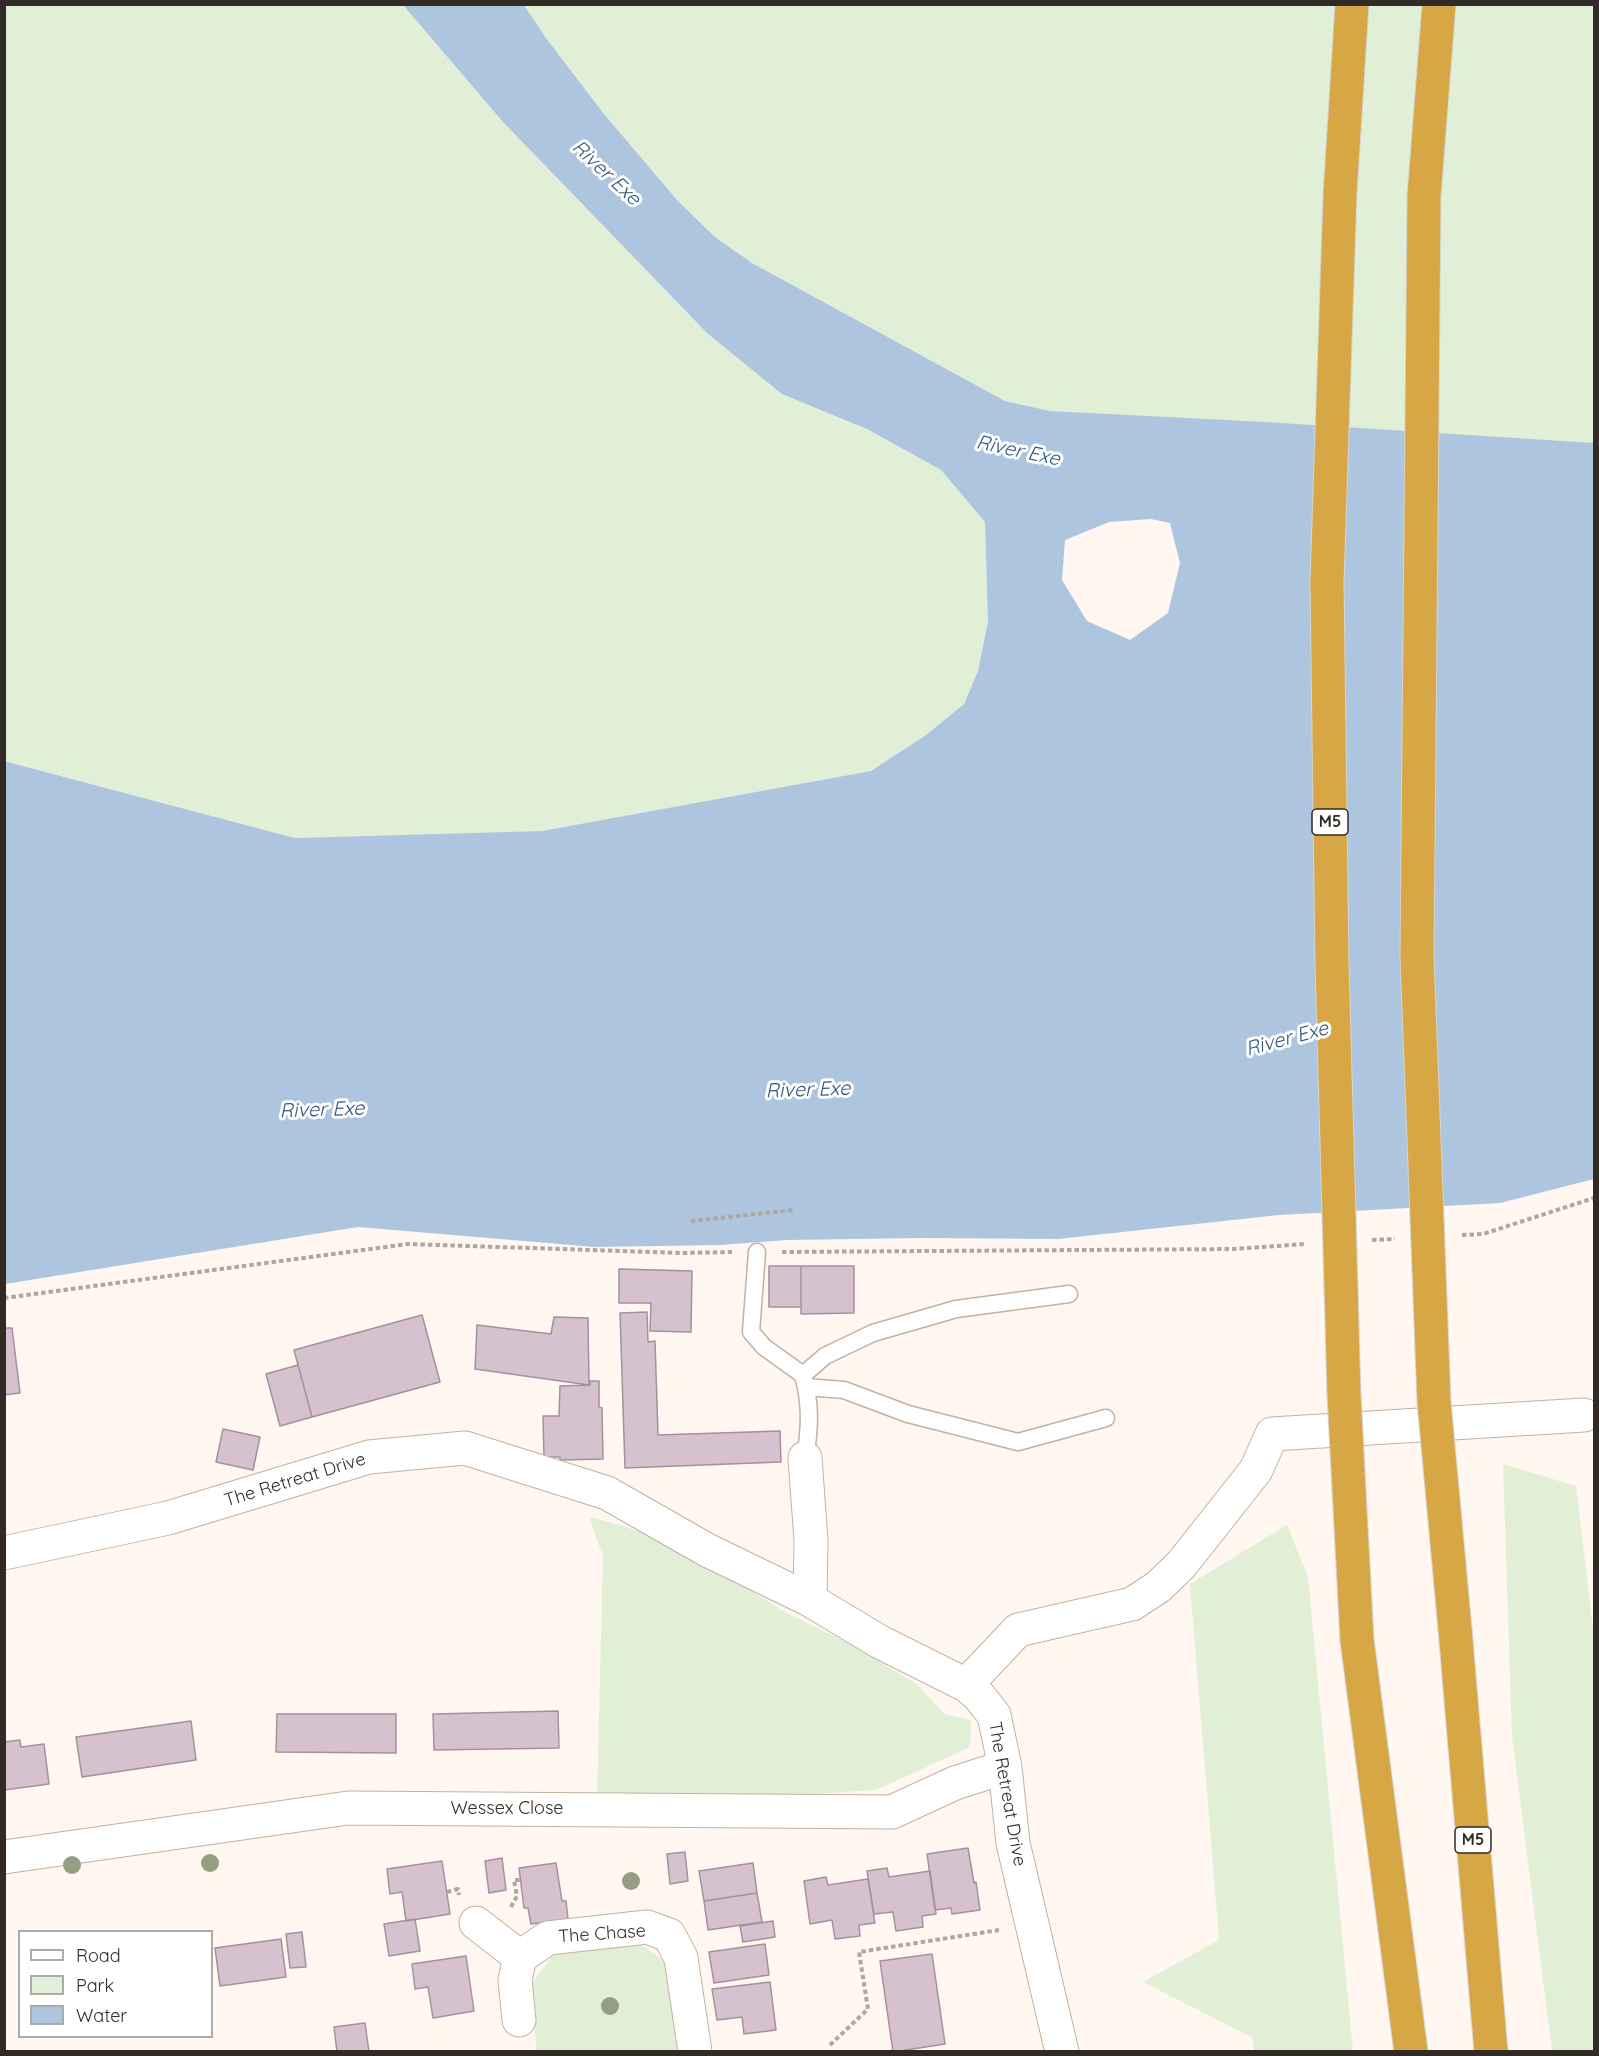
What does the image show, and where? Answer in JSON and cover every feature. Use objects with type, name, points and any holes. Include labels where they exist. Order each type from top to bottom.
[{"type":"highway","name":"M5","points":[[1352,4],[1340,194],[1327,581],[1332,964],[1343,1383],[1357,1640],[1411,2052]]},
{"type":"highway","name":"M5","points":[[1439,4],[1424,196],[1417,956],[1434,1402],[1491,2052]]},
{"type":"street","points":[[966,1685],[1018,1630],[1132,1604],[1158,1587],[1181,1565],[1256,1470],[1272,1434],[1584,1415]]},
{"type":"street","name":"The Retreat Drive","points":[[4,1552],[168,1518],[369,1457],[465,1448],[607,1493],[707,1550],[810,1600],[880,1642],[966,1685],[979,1696],[994,1715],[1005,1767],[1013,1843],[1062,2052]]},
{"type":"street","points":[[805,1458],[811,1541],[810,1600]]},
{"type":"street","name":"Wessex Close","points":[[4,1857],[348,1808],[892,1812],[955,1783],[1005,1767]]},
{"type":"street","points":[[476,1923],[520,1958],[515,1980],[519,2020]]},
{"type":"street","name":"The Chase","points":[[520,1958],[548,1938],[647,1927],[669,1935],[681,1958],[695,2052]]},
{"type":"lane","points":[[757,1252],[751,1332],[764,1347],[805,1381],[844,1390],[908,1414],[1018,1442],[1106,1418]]},
{"type":"lane","points":[[805,1458],[810,1426],[805,1381],[825,1356],[873,1333],[956,1309],[1069,1294]]},
{"type":"path","points":[[1483,1234],[1594,1198]]},
{"type":"path","points":[[691,1221],[793,1210]]},
{"type":"path","points":[[509,1911],[517,1896],[514,1880],[520,1880]]},
{"type":"path","points":[[830,2045],[868,2009],[859,1952],[1033,1924]]},
{"type":"green space","points":[[4,5],[403,5],[503,122],[707,333],[867,429],[941,470],[985,522],[988,621],[978,671],[964,704],[926,735],[871,771],[543,831],[296,838],[5,761]]},
{"type":"green space","points":[[524,5],[1594,5],[1594,443],[1049,411],[1005,401],[752,263],[715,237],[677,200],[604,114]]},
{"type":"green space","points":[[1503,1464],[1576,1486],[1594,1637],[1594,2051],[1552,2051],[1512,1736]]},
{"type":"green space","points":[[589,1517],[680,1546],[785,1612],[852,1645],[918,1685],[944,1714],[971,1720],[970,1747],[876,1790],[767,1797],[597,1799],[603,1556]]},
{"type":"green space","points":[[1287,1525],[1308,1577],[1353,2051],[1254,2051],[1252,2037],[1143,1982],[1219,1940],[1190,1584]]},
{"type":"green space","points":[[633,1939],[670,1965],[681,2051],[537,2051],[529,1987],[557,1950]]},
{"type":"water","name":"River Exe","points":[[403,5],[524,5],[604,114],[677,200],[715,237],[752,263],[1005,401],[1050,411],[1594,443],[1594,1179],[1500,1203],[1279,1215],[1058,1239],[787,1240],[720,1245],[595,1247],[358,1227],[5,1284],[4,761],[295,838],[542,831],[871,771],[926,735],[964,704],[978,671],[988,621],[985,522],[941,470],[867,429],[782,394],[707,333],[503,122]],"holes":[[[1151,519],[1170,523],[1180,563],[1168,613],[1130,640],[1087,621],[1062,580],[1065,540],[1109,522]]]},
{"type":"building","points":[[769,1266],[801,1266],[801,1307],[769,1307]]},
{"type":"building","points":[[801,1266],[854,1266],[854,1313],[801,1314]]},
{"type":"building","points":[[619,1269],[692,1271],[691,1332],[650,1331],[651,1303],[619,1303]]},
{"type":"building","points":[[647,1312],[648,1342],[655,1341],[658,1435],[780,1431],[781,1462],[625,1468],[620,1313]]},
{"type":"building","points":[[422,1315],[440,1382],[312,1417],[294,1350]]},
{"type":"building","points":[[554,1317],[588,1318],[589,1385],[475,1369],[477,1325],[551,1334]]},
{"type":"building","points":[[4,1328],[12,1328],[20,1393],[4,1395]]},
{"type":"building","points":[[298,1365],[312,1417],[280,1426],[266,1374]]},
{"type":"building","points":[[590,1381],[599,1381],[603,1459],[560,1460],[560,1457],[544,1457],[543,1416],[559,1416],[560,1386],[590,1385]]},
{"type":"building","points":[[223,1429],[260,1437],[253,1470],[216,1462]]},
{"type":"building","points":[[558,1711],[559,1748],[434,1750],[433,1714]]},
{"type":"building","points":[[277,1714],[396,1714],[396,1753],[276,1752]]},
{"type":"building","points":[[191,1721],[196,1760],[82,1777],[76,1737]]},
{"type":"building","points":[[20,1740],[21,1747],[44,1744],[49,1784],[4,1790],[4,1742]]},
{"type":"building","points":[[968,1848],[980,1910],[952,1914],[951,1908],[935,1910],[927,1854]]},
{"type":"building","points":[[685,1852],[688,1881],[670,1884],[667,1854]]},
{"type":"building","points":[[502,1858],[506,1890],[489,1893],[485,1861]]},
{"type":"building","points":[[442,1861],[450,1914],[406,1921],[402,1892],[390,1894],[387,1869]]},
{"type":"building","points":[[556,1863],[562,1901],[566,1901],[568,1919],[531,1924],[528,1908],[524,1908],[519,1868]]},
{"type":"building","points":[[753,1863],[757,1893],[704,1901],[699,1871]]},
{"type":"building","points":[[887,1868],[889,1877],[930,1871],[936,1914],[922,1916],[923,1927],[896,1931],[893,1912],[874,1914],[867,1871]]},
{"type":"building","points":[[826,1877],[828,1885],[868,1879],[875,1923],[859,1925],[860,1936],[835,1939],[832,1920],[810,1924],[804,1881]]},
{"type":"building","points":[[757,1893],[762,1922],[708,1930],[704,1901]]},
{"type":"building","points":[[415,1919],[420,1951],[389,1956],[384,1924]]},
{"type":"building","points":[[773,1921],[775,1937],[743,1942],[740,1926]]},
{"type":"building","points":[[302,1932],[306,1967],[290,1968],[286,1934]]},
{"type":"building","points":[[281,1939],[286,1977],[220,1986],[215,1948]]},
{"type":"building","points":[[765,1944],[769,1975],[714,1983],[709,1952]]},
{"type":"building","points":[[932,1954],[945,2044],[893,2052],[880,1961]]},
{"type":"building","points":[[466,1956],[474,2011],[433,2018],[428,1987],[415,1989],[412,1964]]},
{"type":"building","points":[[770,1982],[776,2030],[744,2034],[742,2017],[717,2020],[712,1989]]},
{"type":"building","points":[[365,2023],[369,2052],[337,2052],[334,2027]]}]
